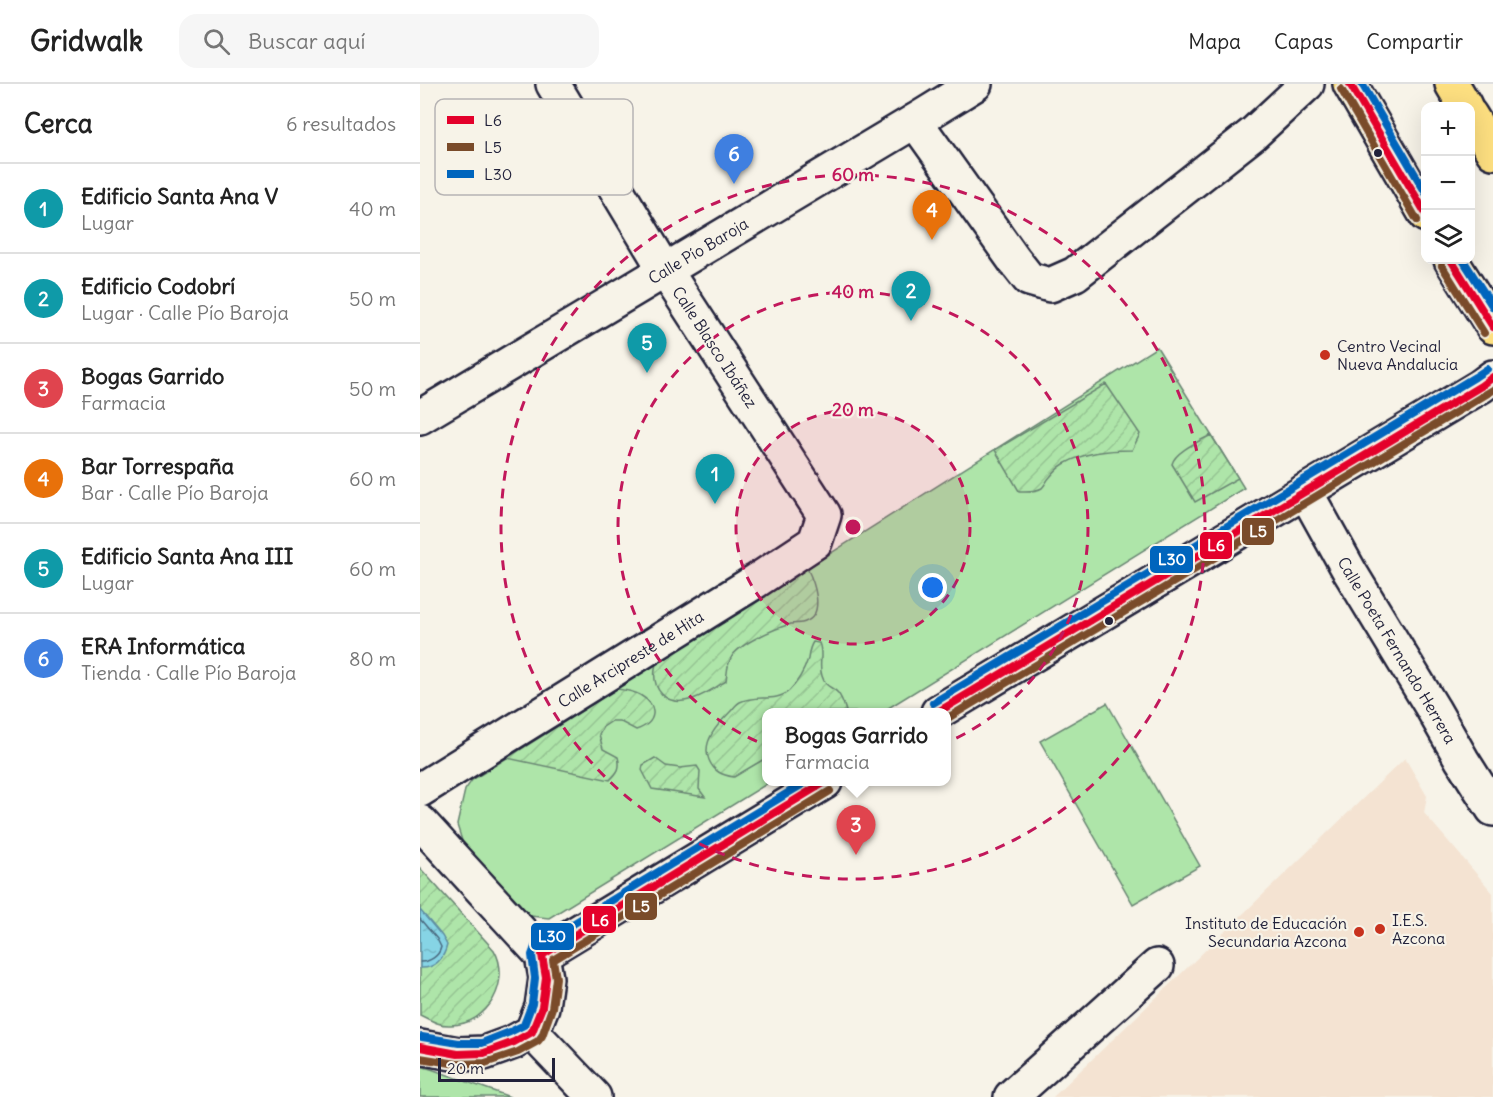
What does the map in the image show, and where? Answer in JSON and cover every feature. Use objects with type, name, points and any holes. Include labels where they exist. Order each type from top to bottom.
[{"type":"main road","points":[[1350,84],[1422,210]]},
{"type":"main road","points":[[1452,84],[1463,102]]},
{"type":"main road","points":[[1475,123],[1493,152]]},
{"type":"main road","points":[[1454,264],[1493,327]]},
{"type":"street","name":"Calle Blasco Ibáñez","points":[[553,84],[562,99]]},
{"type":"street","name":"Calle Pío Baroja","points":[[420,417],[975,84]]},
{"type":"street","points":[[915,121],[1029,279],[1050,285],[1075,274],[1253,134],[1307,84]]},
{"type":"street","name":"Calle Blasco Ibáñez","points":[[620,195],[665,270],[824,515]]},
{"type":"street","points":[[945,708],[1493,377]]},
{"type":"street","name":"Calle Poeta Fernando Herrera","points":[[1305,491],[1350,572],[1493,809]]},
{"type":"street","name":"Calle Arcipreste de Hita","points":[[420,790],[756,581],[814,542],[824,515]]},
{"type":"street","points":[[542,955],[818,786]]},
{"type":"street","points":[[420,1047],[458,1054],[484,1053],[514,1042],[532,1032],[542,1007],[546,978],[542,955],[423,820]]},
{"type":"street","points":[[1011,1097],[1158,966]]},
{"type":"street","points":[[532,1032],[594,1097]]},
{"type":"shaded area","name":"Instituto de Educación Secundaria Azcona","points":[[1405,758],[1427,796],[1424,813],[1493,893],[1493,1097],[1053,1097]]},
{"type":"green space","points":[[1157,347],[1244,488],[888,708],[762,708],[764,786],[549,918],[530,916],[513,902],[465,850],[457,825],[465,790],[472,780]]},
{"type":"green space","points":[[1106,384],[1140,434],[1132,450],[1088,454],[1060,467],[1042,488],[1033,491],[1019,491],[995,450]]},
{"type":"green space","points":[[1211,435],[1238,478],[1195,502],[1172,464],[1183,451]]},
{"type":"green space","points":[[807,568],[813,581],[817,605],[811,618],[803,623],[776,629],[741,647],[730,661],[726,681],[706,693],[683,701],[675,701],[662,694],[655,681],[656,663]]},
{"type":"green space","points":[[813,642],[819,643],[821,672],[824,680],[838,693],[845,708],[762,708],[762,760],[734,777],[716,770],[709,760],[707,747],[716,728],[740,702],[778,697],[789,691],[802,672]]},
{"type":"green space","points":[[616,689],[640,695],[646,699],[653,709],[653,714],[648,723],[636,730],[619,721],[612,721],[603,727],[599,734],[603,749],[618,757],[619,761],[618,770],[610,780],[507,758]]},
{"type":"green space","points":[[1107,703],[1200,866],[1133,904],[1040,741]]},
{"type":"green space","points":[[655,758],[666,766],[680,768],[697,766],[700,771],[699,789],[705,797],[652,789],[642,770],[643,765]]},
{"type":"green space","points":[[420,868],[494,950],[499,962],[500,975],[493,999],[476,1018],[464,1023],[443,1025],[420,1015]]},
{"type":"green space","points":[[420,1066],[431,1069],[510,1097],[420,1097]]},
{"type":"water","points":[[420,910],[447,945],[438,962],[425,968],[420,968]]},
{"type":"transit line","name":"L6","points":[[1350,84],[1424,210]]},
{"type":"transit line","name":"L30","points":[[1362,84],[1421,184]]},
{"type":"transit line","name":"L5","points":[[1341,89],[1417,220]]},
{"type":"transit line","name":"L6","points":[[1454,264],[1493,327]]},
{"type":"transit line","name":"L30","points":[[1466,264],[1493,307]]},
{"type":"transit line","name":"L5","points":[[1442,266],[1484,333]]},
{"type":"transit line","name":"L30","points":[[933,703],[1487,369]]},
{"type":"transit line","name":"L6","points":[[945,708],[1493,377]]},
{"type":"transit line","name":"L5","points":[[951,716],[1493,390]]},
{"type":"transit line","name":"L30","points":[[422,1037],[459,1043],[482,1043],[524,1025],[532,1004],[535,978],[532,955],[535,947],[799,786]]},
{"type":"transit line","name":"L6","points":[[420,1047],[458,1054],[484,1053],[514,1042],[532,1032],[542,1007],[546,978],[542,955],[818,786]]},
{"type":"transit line","name":"L5","points":[[420,1058],[457,1064],[485,1063],[518,1052],[538,1041],[552,1008],[556,978],[553,960],[830,791]]},
{"type":"place","name":"ERA Informática","points":[[734,184]]},
{"type":"place","name":"Bar Torrespaña","points":[[932,240]]},
{"type":"place","name":"Edificio Codobrí","points":[[911,321]]},
{"type":"place","name":"Centro Vecinal Nueva Andalucia","points":[[1325,355]]},
{"type":"place","name":"Edificio Santa Ana III","points":[[647,373]]},
{"type":"place","name":"Edificio Santa Ana V","points":[[715,504]]},
{"type":"place","name":"Bogas Garrido","points":[[856,855]]},
{"type":"place","name":"I.E.S. Azcona","points":[[1380,929]]},
{"type":"place","name":"Instituto de Educación Secundaria Azcona","points":[[1359,932]]}]
